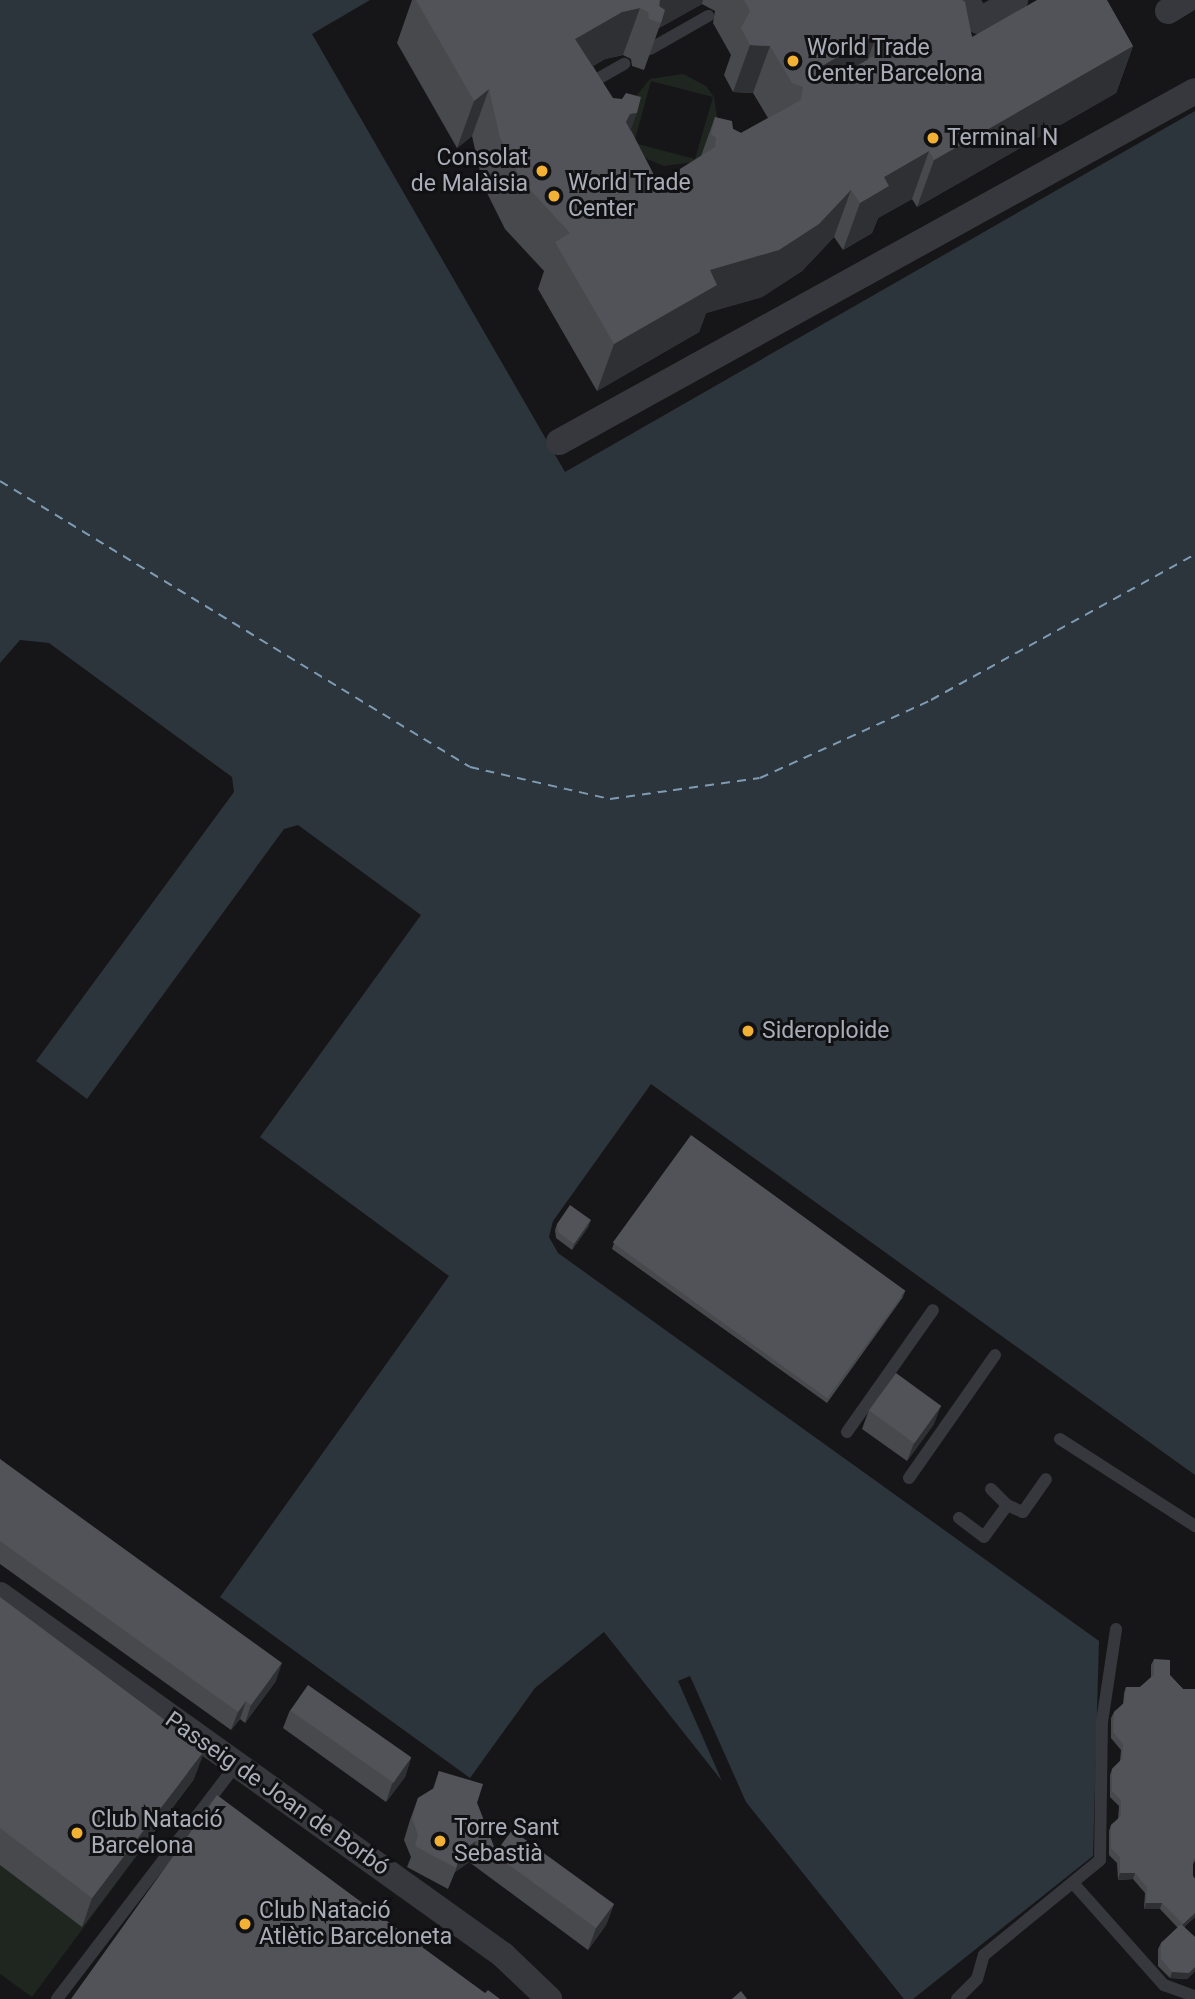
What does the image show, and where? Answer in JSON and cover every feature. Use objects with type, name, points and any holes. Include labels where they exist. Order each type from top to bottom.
[{"type":"street","points":[[971,16],[1015,0]]},
{"type":"street","points":[[559,442],[1195,91]]},
{"type":"street","name":"Passeig de Joan de Borbó","points":[[0,1595],[235,1766],[503,1955],[550,1999]]},
{"type":"lane","points":[[650,49],[708,16]]},
{"type":"lane","points":[[574,93],[624,64]]},
{"type":"lane","points":[[847,1432],[933,1310]]},
{"type":"lane","points":[[909,1478],[995,1355]]},
{"type":"lane","points":[[1060,1439],[1195,1526]]},
{"type":"lane","points":[[991,1489],[1007,1505],[1023,1512],[1046,1479]]},
{"type":"lane","points":[[958,1518],[984,1537],[1007,1505]]},
{"type":"lane","points":[[957,1999],[977,1979],[984,1955],[1100,1860],[1102,1722],[1116,1629]]},
{"type":"lane","points":[[57,1999],[235,1766]]},
{"type":"lane","points":[[1073,1883],[1164,1985],[1195,1996]]},
{"type":"shaded area","points":[[0,0],[370,0],[312,34],[565,472],[1195,111],[1195,1475],[651,1084],[553,1221],[549,1237],[558,1253],[1099,1641],[1093,1856],[913,1999],[904,1999],[746,1802],[690,1676],[678,1681],[722,1781],[604,1632],[535,1688],[470,1778],[220,1597],[449,1276],[260,1137],[421,915],[298,825],[284,829],[87,1099],[36,1061],[234,792],[232,777],[49,643],[20,640],[0,663]]},
{"type":"shaded area","points":[[683,74],[706,86],[714,97],[719,129],[706,153],[695,162],[664,166],[647,159],[632,144],[626,120],[628,106],[650,79]],"holes":[[[651,81],[713,97],[695,159],[634,143]]]},
{"type":"shaded area","name":"Club Natació Barcelona","points":[[0,1630],[194,1779],[32,1997],[0,1974]]},
{"type":"building","name":"World Trade Center","points":[[416,0],[660,0],[659,6],[665,10],[661,23],[649,19],[648,12],[640,8],[622,12],[575,39],[613,98],[622,99],[626,93],[641,97],[637,113],[630,114],[626,122],[658,183],[715,147],[716,138],[711,134],[715,117],[732,121],[733,129],[741,133],[801,100],[803,87],[792,83],[770,46],[750,45],[741,28],[750,11],[744,0],[962,0],[965,2],[972,37],[1037,0],[1107,0],[1133,46],[934,160],[929,151],[884,177],[889,186],[860,203],[851,190],[819,224],[779,250],[710,270],[717,285],[614,344],[555,242],[570,233],[522,181],[500,138],[489,89],[474,101]],"holes":[[[877,34],[889,38],[886,49],[829,82],[817,80],[820,67]]]},
{"type":"building","points":[[691,1135],[905,1291],[827,1398],[613,1243]]},
{"type":"building","points":[[570,1205],[591,1220],[574,1244],[558,1232],[557,1224]]},
{"type":"building","points":[[896,1373],[941,1406],[914,1443],[869,1410]]},
{"type":"building","points":[[0,1459],[282,1663],[251,1705],[246,1701],[238,1712],[0,1541]]},
{"type":"building","name":"Club Natació Barcelona","points":[[0,1597],[205,1750],[92,1898],[0,1828]]},
{"type":"building","points":[[1154,1659],[1170,1660],[1170,1675],[1183,1689],[1195,1689],[1195,1913],[1183,1924],[1162,1903],[1146,1903],[1147,1887],[1135,1873],[1120,1873],[1120,1857],[1111,1848],[1111,1825],[1121,1816],[1121,1800],[1112,1791],[1112,1769],[1122,1759],[1123,1744],[1113,1732],[1114,1712],[1124,1703],[1126,1687],[1140,1687],[1154,1675]]},
{"type":"building","points":[[308,1685],[411,1757],[393,1783],[290,1710]]},
{"type":"building","points":[[439,1771],[483,1784],[477,1803],[496,1852],[512,1830],[614,1904],[596,1928],[476,1841],[461,1851],[456,1868],[415,1846],[418,1835],[412,1818],[418,1798],[434,1788]]},
{"type":"building","name":"Club Natació Atlètic Barceloneta","points":[[217,1795],[407,1936],[410,1932],[425,1944],[422,1947],[485,1993],[488,1990],[500,1999],[71,1999]]},
{"type":"building","points":[[1181,1924],[1195,1937],[1195,1967],[1189,1973],[1172,1972],[1161,1959],[1161,1943]]},
{"type":"building","points":[[741,1991],[747,1999],[732,1999]]},
{"type":"ferry route","points":[[0,481],[470,767],[610,799],[760,778],[931,700],[1195,554]]},
{"type":"place","name":"World Trade Center Barcelona","points":[[793,61]]},
{"type":"place","name":"Terminal N","points":[[933,138]]},
{"type":"place","name":"Consolat de Malàisia","points":[[542,171]]},
{"type":"place","name":"World Trade Center","points":[[554,196]]},
{"type":"place","name":"Sideroploide","points":[[748,1031]]},
{"type":"place","name":"Club Natació Barcelona","points":[[77,1833]]},
{"type":"place","name":"Torre Sant Sebastià","points":[[440,1841]]},
{"type":"place","name":"Club Natació Atlètic Barceloneta","points":[[245,1924]]}]
